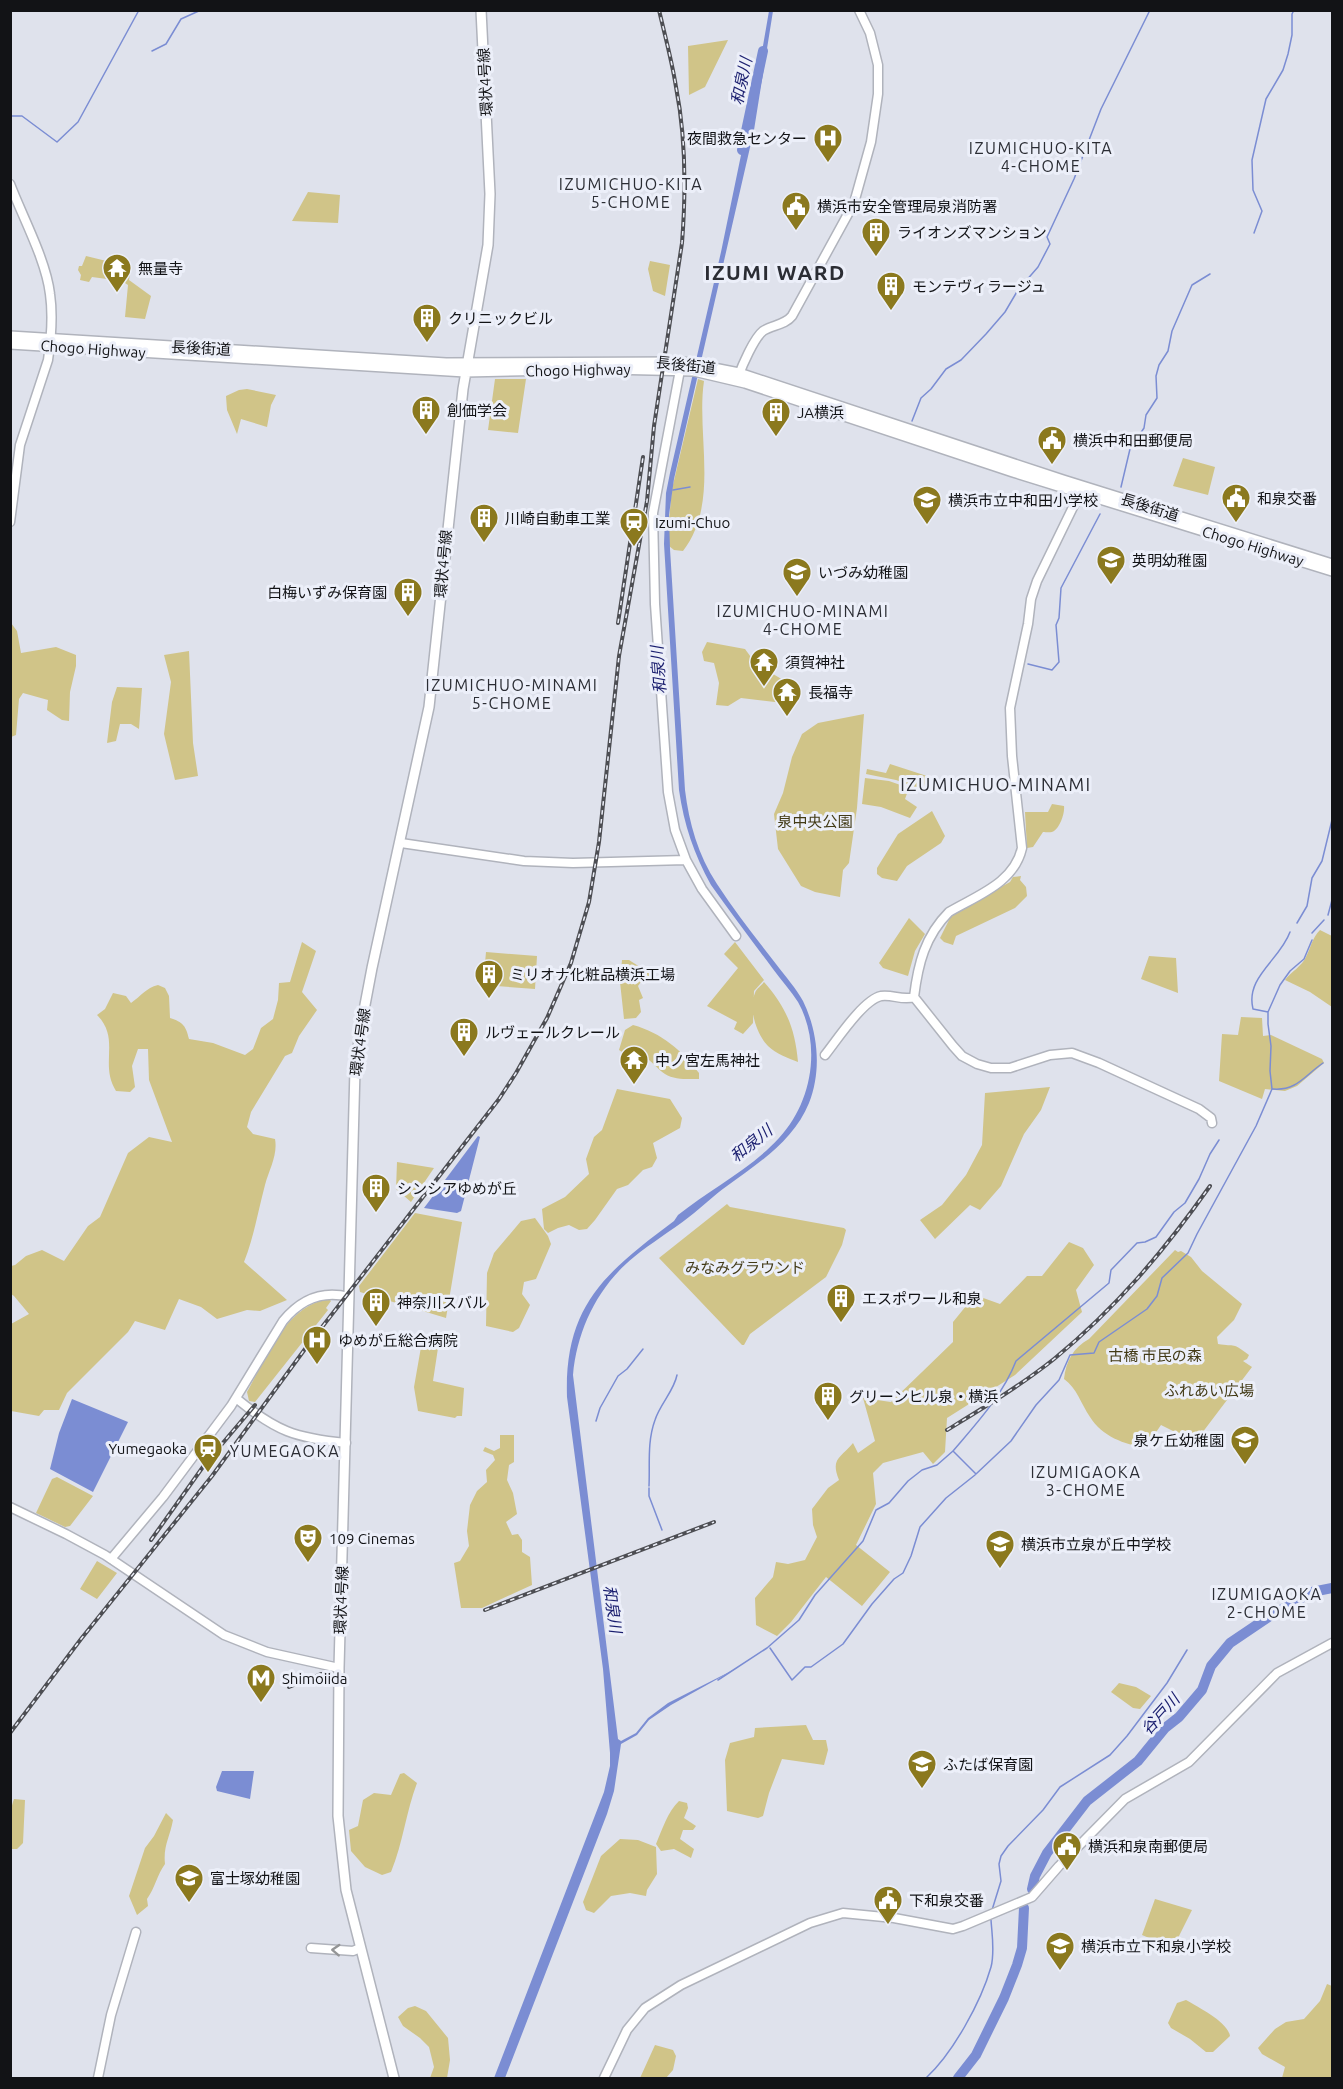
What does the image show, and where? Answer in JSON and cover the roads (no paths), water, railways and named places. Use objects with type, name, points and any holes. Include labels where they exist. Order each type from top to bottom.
[{"type":"main road","name":"環状4号線","points":[[394,2079],[346,1890],[338,1816],[339,1668],[355,1069],[370,980],[429,706],[450,491],[466,368],[488,245],[490,194],[481,10]]},
{"type":"main road","points":[[10,336],[50,342]]},
{"type":"main road","name":"Chogo Highway","points":[[10,344],[50,342],[466,368],[685,368]]},
{"type":"main road","name":"長後街道","points":[[685,368],[702,369],[738,377],[1332,564]]},
{"type":"main road","name":"Chogo Highway","points":[[738,377],[1076,491],[1332,571]]},
{"type":"street","points":[[738,377],[758,336],[792,316],[854,203],[871,142],[878,80],[876,53],[859,10]]},
{"type":"street","points":[[10,184],[48,284],[51,304],[48,360],[20,446],[10,522]]},
{"type":"street","points":[[685,368],[654,500],[652,529],[668,792],[675,830],[686,860],[702,889],[736,936]]},
{"type":"street","points":[[1076,491],[1075,503],[1037,581],[1031,599],[1010,708],[1012,756],[1022,842],[1019,860],[1007,877],[949,912],[942,919],[920,957],[914,997],[952,1046],[977,1064],[1003,1069],[1057,1054],[1080,1055],[1199,1109],[1211,1118],[1212,1123]]},
{"type":"street","points":[[401,843],[524,861],[573,863],[686,860]]},
{"type":"street","points":[[825,1055],[870,1000],[888,995],[908,999],[914,997]]},
{"type":"street","points":[[111,1559],[163,1497],[237,1399],[290,1312],[306,1300],[319,1295],[332,1294],[349,1297]]},
{"type":"street","points":[[237,1399],[260,1418],[288,1432],[312,1439],[345,1443]]},
{"type":"street","points":[[10,1507],[111,1559],[203,1623],[230,1638],[267,1652],[339,1668]]},
{"type":"street","points":[[604,2079],[627,2030],[645,2007],[681,1985],[810,1923],[835,1914],[853,1913],[953,1929],[1032,1897],[1125,1799],[1189,1762],[1277,1673],[1332,1643]]},
{"type":"street","points":[[98,2079],[111,2015],[136,1932]]},
{"type":"street","points":[[311,1948],[353,1951],[360,1948]]},
{"type":"water","points":[[769,11],[773,11],[754,130],[674,479],[669,515],[670,549],[685,790],[692,827],[705,862],[717,884],[803,1001],[815,1038],[816,1078],[809,1103],[802,1116],[774,1150],[634,1257],[610,1281],[600,1295],[585,1326],[575,1358],[573,1375],[618,1739],[621,1741],[636,1733],[648,1718],[668,1703],[739,1667],[671,1705],[649,1720],[637,1735],[621,1744],[614,1791],[607,1814],[505,2078],[494,2078],[604,1792],[610,1766],[603,1669],[567,1397],[568,1365],[573,1338],[582,1314],[609,1275],[674,1221],[678,1215],[743,1169],[779,1138],[799,1108],[810,1073],[810,1036],[798,1002],[711,885],[687,827],[679,790],[664,544],[666,493],[721,252]]},
{"type":"water","points":[[478,1136],[480,1137],[461,1211],[457,1213],[424,1208]]},
{"type":"water","points":[[72,1399],[128,1422],[93,1492],[50,1469],[59,1433]]},
{"type":"water","points":[[222,1771],[254,1771],[250,1799],[217,1791],[216,1787]]},
{"type":"waterway","points":[[10,116],[22,116],[57,142],[78,122],[139,10]]},
{"type":"waterway","points":[[152,51],[166,44],[181,19],[201,10]]},
{"type":"waterway","points":[[912,421],[921,398],[946,369],[961,360],[986,334],[1038,267],[1050,244],[1047,237],[1074,179],[1101,109],[1150,10]]},
{"type":"waterway","points":[[1254,233],[1262,211],[1253,190],[1252,160],[1266,99],[1283,70],[1288,54],[1294,10]]},
{"type":"waterway","name":"和泉川","points":[[742,150],[763,51]]},
{"type":"waterway","points":[[1121,487],[1130,449],[1144,428],[1146,415],[1157,398],[1156,376],[1159,365],[1168,351],[1172,331],[1192,285],[1210,274]]},
{"type":"waterway","points":[[673,490],[690,487]]},
{"type":"waterway","points":[[1028,664],[1052,670],[1059,662],[1056,625],[1059,618],[1061,588],[1100,514]]},
{"type":"waterway","points":[[1297,923],[1307,906],[1312,878],[1322,861],[1332,820]]},
{"type":"waterway","points":[[1328,915],[1332,900]]},
{"type":"waterway","points":[[1312,933],[1324,920]]},
{"type":"waterway","points":[[718,1680],[767,1648],[799,1620],[815,1595],[863,1541],[876,1510],[889,1503],[908,1481],[922,1470],[937,1465],[953,1451],[976,1474],[1011,1441],[1036,1405],[1059,1380],[1070,1355],[1094,1353],[1099,1342],[1147,1309],[1157,1296],[1162,1278],[1188,1253],[1256,1126],[1272,1089],[1268,1012],[1253,1009],[1252,998],[1259,978],[1290,932]]},
{"type":"waterway","points":[[1268,1012],[1280,985],[1290,971],[1304,959],[1312,940]]},
{"type":"waterway","points":[[1273,1089],[1295,1085],[1323,1063]]},
{"type":"waterway","points":[[953,1451],[980,1420],[1004,1386],[1016,1361],[1109,1283],[1111,1270],[1137,1243],[1156,1237],[1174,1212],[1185,1203],[1219,1140]]},
{"type":"waterway","points":[[596,1421],[600,1408],[618,1376],[627,1369],[643,1349]]},
{"type":"waterway","points":[[649,1486],[652,1428],[677,1375]]},
{"type":"waterway","points":[[770,1648],[792,1680],[805,1667],[811,1667],[843,1644],[872,1604],[894,1579],[903,1573],[920,1527],[946,1498],[975,1475]]},
{"type":"waterway","points":[[649,1488],[649,1496],[662,1530]]},
{"type":"waterway","name":"谷戸川","points":[[1032,1889],[1035,1876],[1047,1853],[1087,1801],[1138,1761],[1165,1728],[1179,1717],[1202,1690],[1211,1666],[1230,1643],[1270,1616],[1312,1592],[1332,1588]]},
{"type":"waterway","points":[[992,1910],[1001,1881],[999,1864],[1008,1846],[1043,1810],[1060,1787],[1110,1755],[1167,1683],[1187,1650]]},
{"type":"waterway","name":"谷戸川","points":[[958,2078],[976,2055],[1004,1998],[1017,1965],[1022,1948],[1024,1908]]},
{"type":"waterway","points":[[926,2078],[956,2041],[980,1996],[992,1961],[991,1920]]},
{"type":"railway","points":[[10,1733],[81,1639],[212,1476],[305,1349],[499,1099],[547,1018],[571,963],[589,902],[599,842],[619,656],[647,501],[654,426],[682,243],[684,204],[682,126],[659,10]]},
{"type":"railway","points":[[618,623],[643,457]]},
{"type":"railway","points":[[947,1430],[1028,1378],[1077,1340],[1138,1278],[1210,1186]]},
{"type":"railway","points":[[151,1540],[205,1464],[255,1405]]},
{"type":"railway","points":[[485,1610],[714,1522]]},
{"type":"railway","points":[[289,1687],[321,1674]]},
{"type":"place","name":"夜間救急センター","points":[[828,164]]},
{"type":"place","name":"横浜市安全管理局泉消防署","points":[[796,232]]},
{"type":"place","name":"ライオンズマンション","points":[[876,258]]},
{"type":"place","name":"無量寺","points":[[117,294]]},
{"type":"place","name":"モンテヴィラージュ","points":[[891,312]]},
{"type":"place","name":"クリニックビル","points":[[427,344]]},
{"type":"place","name":"創価学会","points":[[426,436]]},
{"type":"place","name":"JA横浜","points":[[776,438]]},
{"type":"place","name":"横浜中和田郵便局","points":[[1052,466]]},
{"type":"place","name":"和泉交番","points":[[1236,524]]},
{"type":"place","name":"横浜市立中和田小学校","points":[[927,526]]},
{"type":"place","name":"川崎自動車工業","points":[[484,544]]},
{"type":"place","name":"Izumi-Chuo","points":[[634,548]]},
{"type":"place","name":"英明幼稚園","points":[[1111,586]]},
{"type":"place","name":"いづみ幼稚園","points":[[797,598]]},
{"type":"place","name":"白梅いずみ保育園","points":[[408,618]]},
{"type":"place","name":"須賀神社","points":[[764,688]]},
{"type":"place","name":"長福寺","points":[[787,718]]},
{"type":"place","name":"ミリオナ化粧品横浜工場","points":[[489,1000]]},
{"type":"place","name":"ルヴェールクレール","points":[[464,1058]]},
{"type":"place","name":"中ノ宮左馬神社","points":[[634,1086]]},
{"type":"place","name":"シンシアゆめが丘","points":[[376,1214]]},
{"type":"place","name":"エスポワール和泉","points":[[841,1324]]},
{"type":"place","name":"神奈川スバル","points":[[376,1328]]},
{"type":"place","name":"ゆめが丘総合病院","points":[[317,1366]]},
{"type":"place","name":"グリーンヒル泉・横浜","points":[[828,1422]]},
{"type":"place","name":"泉ケ丘幼稚園","points":[[1245,1466]]},
{"type":"place","name":"Yumegaoka","points":[[208,1474]]},
{"type":"place","name":"109 Cinemas","points":[[308,1564]]},
{"type":"place","name":"横浜市立泉が丘中学校","points":[[1000,1570]]},
{"type":"place","name":"Shimoiida","points":[[261,1704]]},
{"type":"place","name":"ふたば保育園","points":[[922,1790]]},
{"type":"place","name":"横浜和泉南郵便局","points":[[1067,1872]]},
{"type":"place","name":"富士塚幼稚園","points":[[189,1904]]},
{"type":"place","name":"下和泉交番","points":[[888,1926]]},
{"type":"place","name":"横浜市立下和泉小学校","points":[[1060,1972]]},
{"type":"district","name":"IZUMICHUO-KITA 4-CHOME","points":[[1041,157]]},
{"type":"district","name":"IZUMICHUO-KITA 5-CHOME","points":[[631,193]]},
{"type":"district","name":"IZUMI WARD","points":[[775,272]]},
{"type":"district","name":"IZUMICHUO-MINAMI 4-CHOME","points":[[803,620]]},
{"type":"district","name":"IZUMICHUO-MINAMI 5-CHOME","points":[[512,694]]},
{"type":"district","name":"IZUMICHUO-MINAMI","points":[[996,784]]},
{"type":"district","name":"YUMEGAOKA","points":[[285,1451]]},
{"type":"district","name":"IZUMIGAOKA 3-CHOME","points":[[1086,1481]]},
{"type":"district","name":"IZUMIGAOKA 2-CHOME","points":[[1267,1603]]},
{"type":"park label","name":"泉中央公園","points":[[815,821]]},
{"type":"park label","name":"みなみグラウンド","points":[[745,1267]]},
{"type":"park label","name":"古橋 市民の森","points":[[1155,1355]]},
{"type":"park label","name":"ふれあい広場","points":[[1209,1390]]}]
